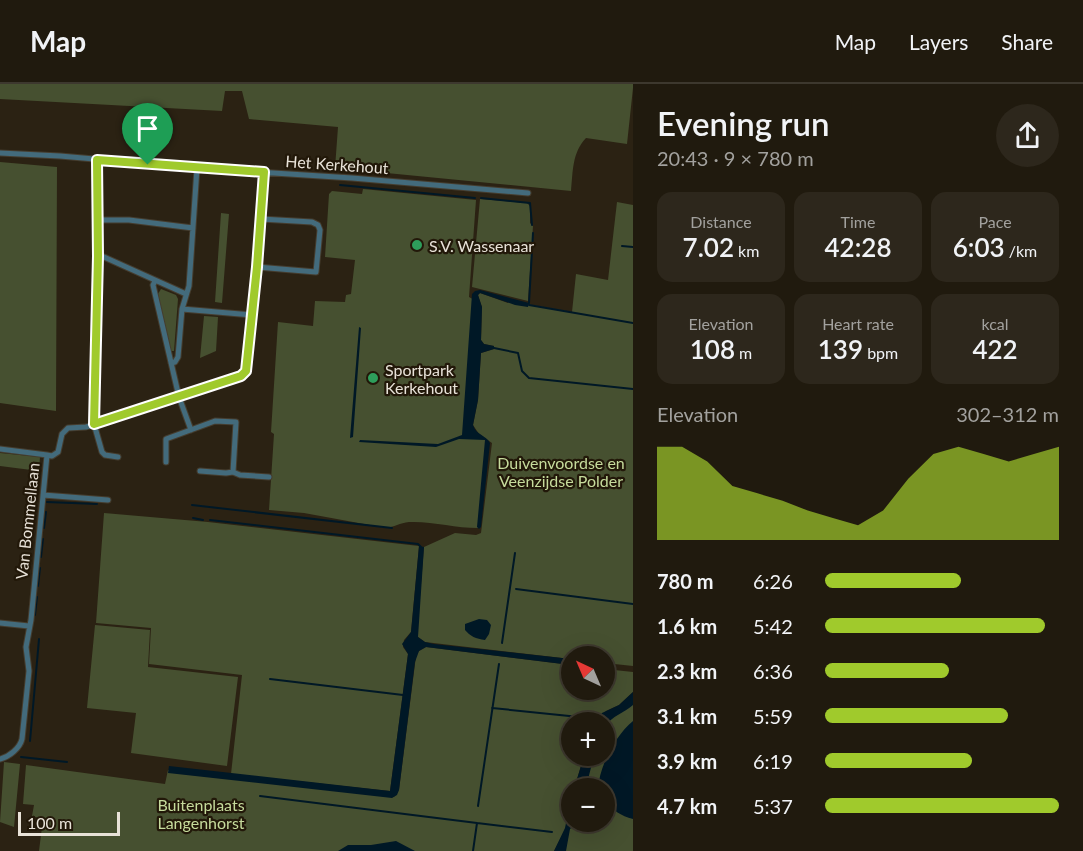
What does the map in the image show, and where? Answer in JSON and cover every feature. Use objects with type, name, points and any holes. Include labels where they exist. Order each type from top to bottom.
[{"type":"street","name":"Het Kerkehout","points":[[0,153],[528,193]]},
{"type":"street","points":[[97,160],[98,256],[94,424],[102,452],[105,455],[118,457]]},
{"type":"street","points":[[171,363],[175,362],[178,357],[182,309],[189,286],[197,168]]},
{"type":"street","points":[[94,424],[244,373],[257,267],[264,172]]},
{"type":"street","points":[[257,267],[316,272],[320,231],[318,225],[312,222],[261,219]]},
{"type":"street","points":[[97,220],[129,220],[193,228]]},
{"type":"street","points":[[98,256],[186,294]]},
{"type":"street","points":[[155,281],[153,285],[179,397],[191,430]]},
{"type":"street","points":[[182,309],[252,315]]},
{"type":"street","points":[[166,462],[166,439],[215,421],[236,422],[233,472]]},
{"type":"street","name":"Van Bommellaan","points":[[0,759],[6,758],[17,748],[22,739],[29,670],[26,647],[47,455],[52,456],[58,452],[62,434],[68,428],[94,424]]},
{"type":"street","points":[[0,449],[47,455]]},
{"type":"street","points":[[200,471],[233,472],[240,475],[269,477]]},
{"type":"street","points":[[43,495],[108,500]]},
{"type":"street","points":[[0,623],[29,626]]},
{"type":"green space","points":[[0,84],[633,84],[633,88],[627,144],[586,138],[576,156],[571,191],[335,168],[338,127],[249,119],[242,91],[225,91],[222,111],[0,99]]},
{"type":"green space","points":[[0,162],[57,167],[56,411],[0,403]]},
{"type":"green space","name":"Sportpark Kerkehout","points":[[363,189],[476,200],[469,297],[478,302],[468,431],[486,438],[478,528],[418,522],[386,528],[304,513],[269,510],[278,322],[313,326],[315,301],[345,302],[346,295],[351,294],[355,260],[325,257],[329,194],[332,191],[362,194]]},
{"type":"green space","points":[[480,199],[527,203],[530,206],[530,223],[533,226],[528,301],[472,287]]},
{"type":"green space","name":"Duivenvoordse en Veenzijdse Polder","points":[[617,202],[633,205],[633,666],[615,664],[615,646],[561,646],[561,658],[425,642],[418,637],[417,633],[424,547],[455,533],[476,535],[481,533],[492,443],[479,434],[473,425],[478,400],[481,353],[494,349],[494,346],[484,344],[481,340],[482,307],[478,295],[480,293],[508,303],[509,301],[572,312],[576,274],[608,280]]},
{"type":"green space","points":[[221,213],[229,214],[222,303],[215,302]]},
{"type":"green space","points":[[161,289],[176,295],[178,299],[174,351],[169,351],[158,294]]},
{"type":"green space","points":[[204,316],[218,317],[216,351],[200,358]]},
{"type":"green space","points":[[0,453],[40,457],[39,471],[0,466]]},
{"type":"green space","points":[[104,513],[208,522],[419,546],[411,632],[404,640],[403,647],[408,654],[390,791],[231,774],[242,675],[149,664],[151,628],[96,623]]},
{"type":"green space","points":[[95,625],[150,630],[148,667],[238,677],[227,766],[131,753],[136,713],[87,708]]},
{"type":"green space","name":"Buitenplaats Langenhorst","points":[[426,647],[561,664],[561,700],[615,700],[615,670],[633,672],[633,692],[619,705],[605,712],[561,712],[561,766],[581,766],[577,778],[561,778],[561,832],[564,832],[554,851],[39,851],[43,819],[32,816],[34,805],[23,804],[26,765],[165,784],[168,770],[394,797],[399,790],[416,656]]},
{"type":"green space","points":[[633,699],[633,851],[562,851],[569,832],[615,832],[615,778],[585,778],[589,766],[615,766],[615,714]]},
{"type":"green space","points":[[4,762],[20,764],[14,827],[0,822]]},
{"type":"water","points":[[480,290],[529,303],[528,307],[515,305],[480,293],[478,295],[482,307],[481,340],[484,344],[494,346],[494,349],[481,353],[478,400],[473,425],[476,431],[490,443],[479,529],[477,527],[485,440],[459,439],[436,447],[359,442],[360,440],[438,444],[462,435],[472,294]]},
{"type":"water","points":[[359,327],[361,328],[353,437],[350,438]]},
{"type":"water","points":[[419,546],[424,547],[418,637],[434,644],[561,658],[561,664],[426,647],[419,651],[415,662],[399,790],[392,798],[168,773],[169,766],[390,791],[408,654],[402,644],[411,632]]},
{"type":"water","points":[[479,619],[487,620],[491,625],[485,640],[473,637],[465,630],[465,624]]},
{"type":"water","points":[[633,692],[633,705],[615,717],[615,712],[604,712],[619,705]]},
{"type":"water","points":[[633,721],[633,819],[615,811],[615,778],[599,778],[604,766],[615,766],[615,743]]},
{"type":"water","points":[[581,766],[591,766],[588,778],[577,778]]},
{"type":"water","points":[[563,832],[569,832],[566,851],[554,851]]},
{"type":"water","points":[[396,841],[415,851],[338,851],[348,845],[371,845]]},
{"type":"waterway","points":[[340,185],[475,198]]},
{"type":"waterway","points":[[481,198],[530,203],[532,225]]},
{"type":"waterway","points":[[529,303],[533,233]]},
{"type":"waterway","points":[[622,246],[633,247]]},
{"type":"waterway","points":[[529,305],[633,323]]},
{"type":"waterway","points":[[494,348],[518,353],[522,371],[529,378],[633,389]]},
{"type":"waterway","points":[[47,502],[97,504]]},
{"type":"waterway","points":[[192,505],[392,528]]},
{"type":"waterway","points":[[44,528],[46,512]]},
{"type":"waterway","points":[[193,518],[203,520]]},
{"type":"waterway","points":[[210,520],[418,544],[421,547]]},
{"type":"waterway","points":[[41,557],[43,539]]},
{"type":"waterway","points":[[502,643],[515,553]]},
{"type":"waterway","points":[[38,586],[40,568]]},
{"type":"waterway","points":[[516,589],[633,604]]},
{"type":"waterway","points":[[35,615],[37,597]]},
{"type":"waterway","points":[[30,741],[39,639]]},
{"type":"waterway","points":[[478,806],[499,664]]},
{"type":"waterway","points":[[270,679],[403,695]]},
{"type":"waterway","points":[[492,708],[561,715]]},
{"type":"waterway","points":[[21,757],[67,762]]},
{"type":"waterway","points":[[260,796],[477,823],[473,851]]},
{"type":"waterway","points":[[477,823],[552,832]]},
{"type":"place","name":"S.V. Wassenaar","points":[[417,245]]},
{"type":"place","name":"Sportpark Kerkehout","points":[[373,378]]},
{"type":"route","points":[[97,160],[148,165],[264,172],[246,369],[241,376],[94,424],[98,256],[97,160]]}]
